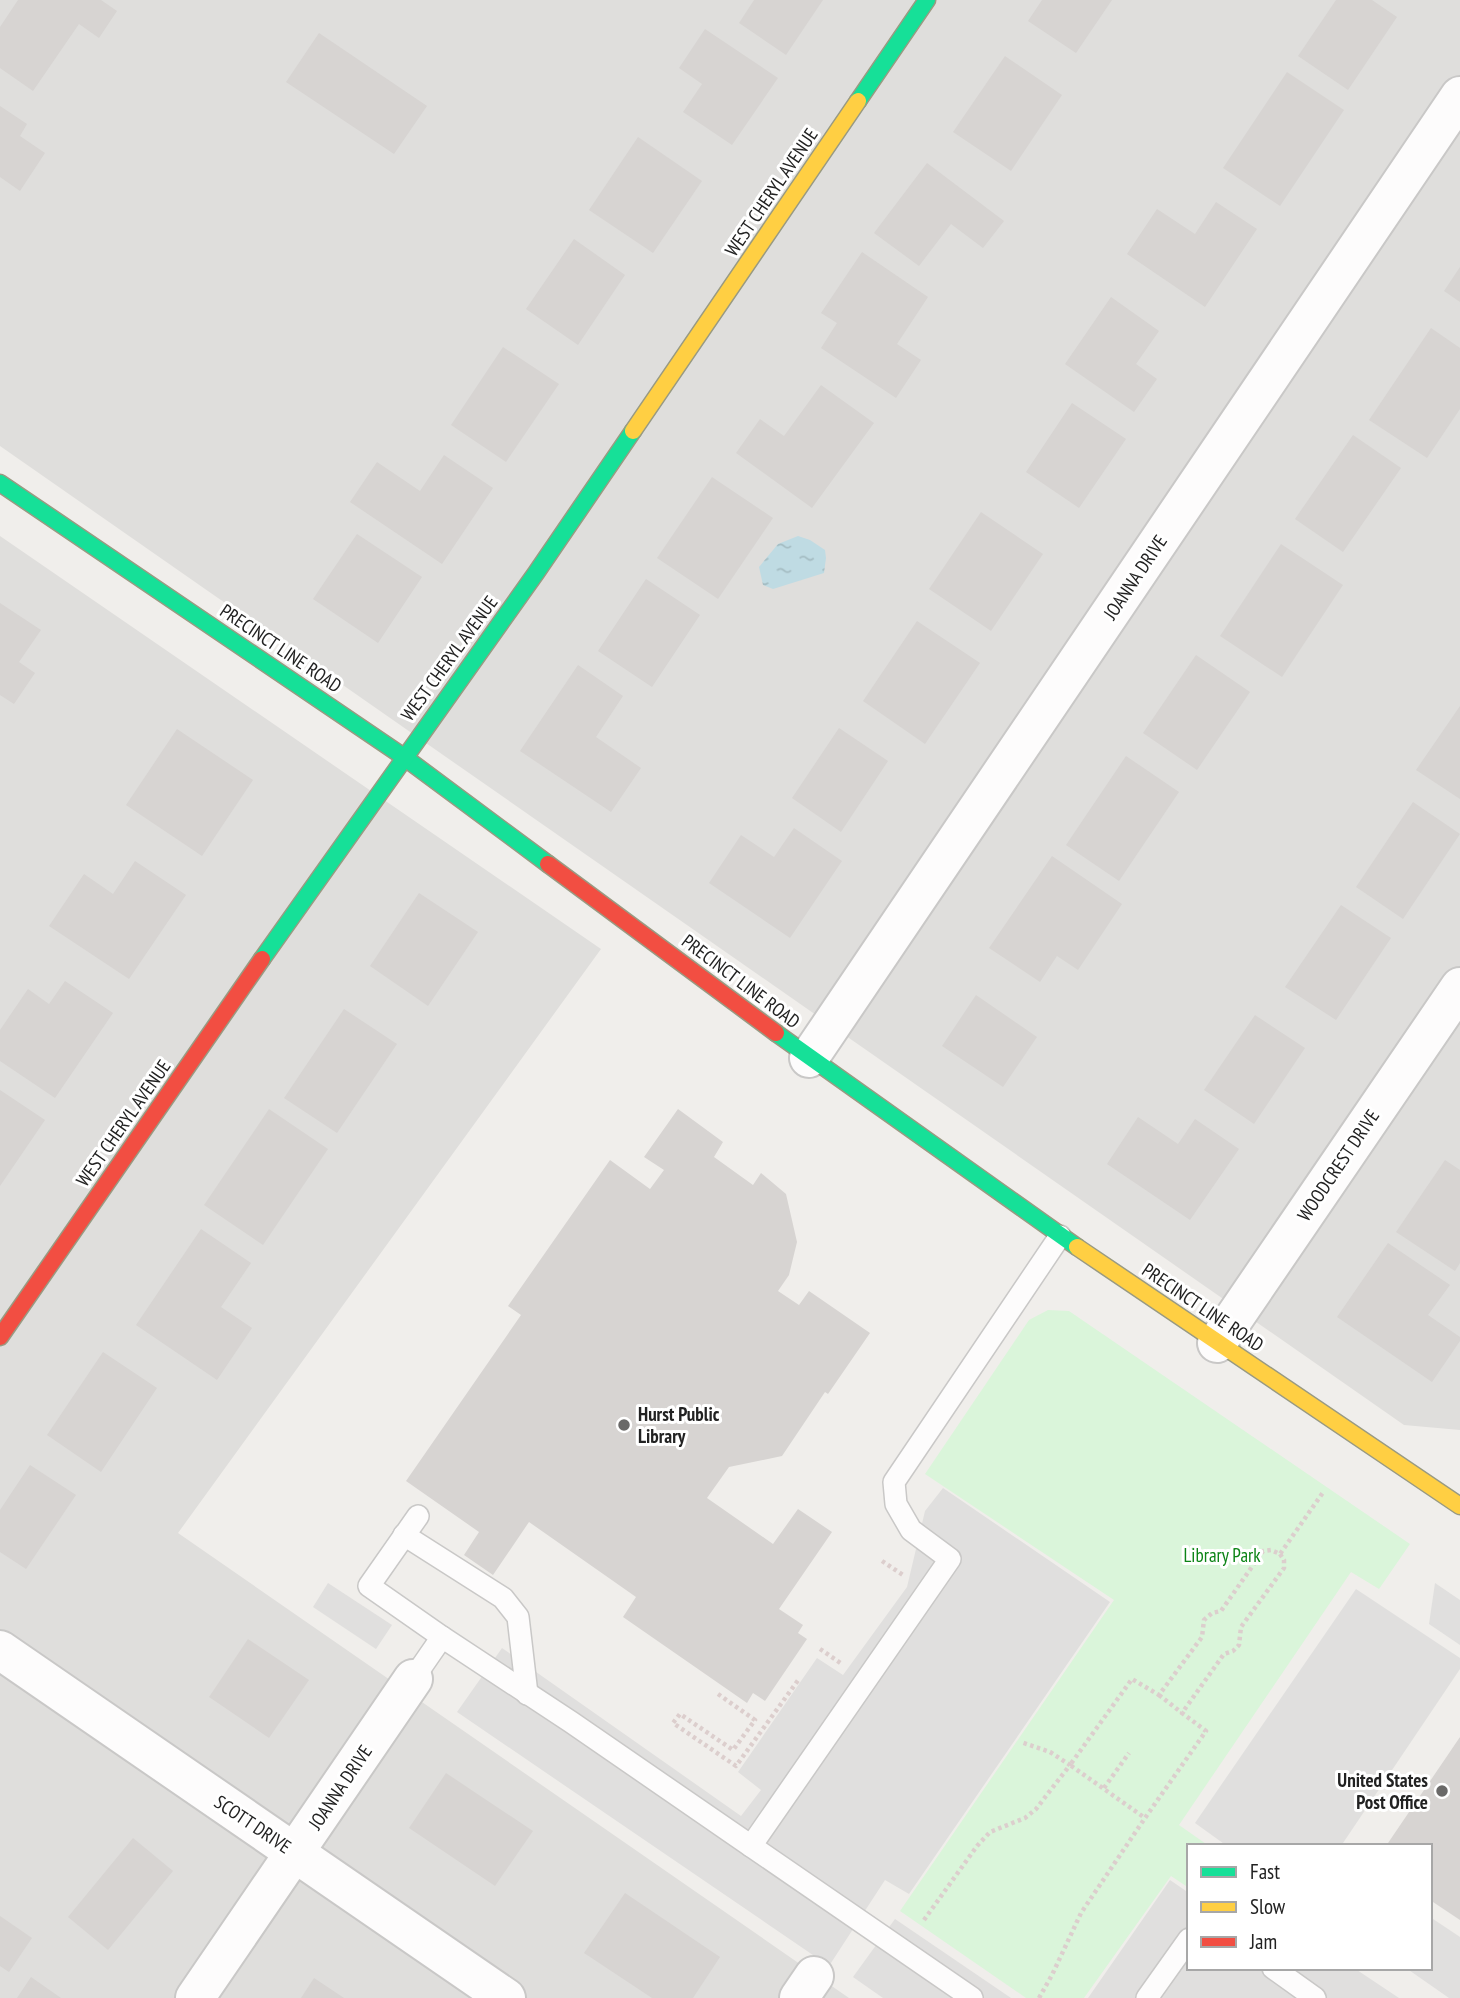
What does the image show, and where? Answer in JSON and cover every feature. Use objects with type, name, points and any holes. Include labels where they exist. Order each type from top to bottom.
[{"type":"main road","name":"WEST CHERYL AVENUE","points":[[0,1337],[404,757],[544,561],[927,0]]},
{"type":"main road","name":"PRECINCT LINE ROAD","points":[[0,483],[404,757],[809,1058],[1060,1236],[1460,1506]]},
{"type":"street","name":"JOANNA DRIVE","points":[[809,1058],[1460,96]]},
{"type":"street","name":"WOODCREST DRIVE","points":[[1217,1343],[1460,987]]},
{"type":"street","name":"SCOTT DRIVE","points":[[0,1650],[506,1998]]},
{"type":"street","name":"JOANNA DRIVE","points":[[195,1998],[413,1679]]},
{"type":"lane","points":[[751,1846],[950,1559],[911,1530],[896,1504],[894,1482],[1060,1236]]},
{"type":"lane","points":[[418,1516],[369,1586],[972,1998]]},
{"type":"lane","points":[[404,1535],[503,1598],[518,1617],[527,1694]]},
{"type":"lane","points":[[413,1679],[442,1637]]},
{"type":"lane","points":[[1147,1998],[1187,1942]]},
{"type":"lane","points":[[1276,1970],[1315,1998]]},
{"type":"path","points":[[1280,1554],[1324,1491]]},
{"type":"path","points":[[1159,1695],[1202,1637],[1205,1620],[1212,1613],[1221,1611],[1263,1551],[1271,1550],[1280,1554],[1284,1560],[1284,1568],[1241,1628],[1239,1645],[1224,1654],[1181,1713]]},
{"type":"path","points":[[882,1561],[904,1576]]},
{"type":"path","points":[[718,1694],[755,1720],[733,1750],[680,1714],[673,1723],[736,1766],[799,1678]]},
{"type":"path","points":[[924,1920],[990,1832],[1036,1810],[1132,1679],[1159,1695],[1206,1731],[1081,1913],[1039,1998]]},
{"type":"path","points":[[1021,1742],[1050,1752],[1145,1818]]},
{"type":"path","points":[[1104,1788],[1129,1753]]},
{"type":"shaded area","points":[[0,0],[1460,0],[1460,1430],[1404,1425],[0,446]]},
{"type":"shaded area","points":[[0,536],[601,949],[178,1533],[849,1998],[0,1998]]},
{"type":"shaded area","points":[[943,1488],[1110,1602],[909,1894],[885,1880],[829,1966],[457,1712],[502,1648],[741,1816],[761,1790],[738,1772],[817,1658],[843,1675],[907,1587],[925,1511]]},
{"type":"shaded area","points":[[328,1583],[392,1625],[376,1649],[313,1607]]},
{"type":"shaded area","points":[[1435,1583],[1460,1600],[1460,1645],[1429,1624]]},
{"type":"shaded area","points":[[1356,1589],[1460,1658],[1460,1669],[1342,1844],[1224,1844],[1195,1823]]},
{"type":"shaded area","points":[[1170,1880],[1187,1892],[1187,1970],[1357,1970],[1399,1998],[1088,1998]]},
{"type":"shaded area","points":[[1432,1918],[1460,1937],[1460,1998],[1449,1998],[1409,1970],[1432,1970]]},
{"type":"shaded area","points":[[895,1919],[1011,1998],[883,1998],[853,1977]]},
{"type":"green space","name":"Library Park","points":[[1048,1310],[1069,1311],[1410,1544],[1379,1589],[1351,1572],[1179,1825],[1206,1844],[1187,1844],[1187,1887],[1171,1876],[1084,1998],[1026,1998],[900,1911],[1114,1600],[925,1474],[1029,1320]]},
{"type":"water","points":[[798,536],[825,550],[824,573],[773,589],[763,585],[759,567],[778,544]]},
{"type":"building","points":[[18,0],[101,0],[117,11],[99,38],[79,24],[33,91],[0,68],[0,27]]},
{"type":"building","points":[[754,0],[823,0],[786,55],[739,23]]},
{"type":"building","points":[[1042,0],[1112,0],[1076,53],[1028,21]]},
{"type":"building","points":[[1336,0],[1372,0],[1397,17],[1348,90],[1298,56]]},
{"type":"building","points":[[705,29],[778,78],[732,145],[683,112],[702,84],[679,68]]},
{"type":"building","points":[[319,33],[427,106],[394,154],[286,82]]},
{"type":"building","points":[[1005,56],[1062,95],[1011,171],[953,132]]},
{"type":"building","points":[[1287,72],[1344,110],[1280,206],[1223,168]]},
{"type":"building","points":[[0,106],[27,124],[20,136],[45,153],[20,191],[0,177]]},
{"type":"building","points":[[638,137],[702,181],[653,253],[589,210]]},
{"type":"building","points":[[927,163],[1004,221],[983,248],[951,224],[919,266],[874,233]]},
{"type":"building","points":[[1216,202],[1257,229],[1205,307],[1127,254],[1157,209],[1195,234]]},
{"type":"building","points":[[574,239],[625,275],[578,345],[526,309]]},
{"type":"building","points":[[862,252],[928,297],[897,344],[921,360],[896,398],[821,348],[837,323],[821,313]]},
{"type":"building","points":[[1460,267],[1460,302],[1444,291]]},
{"type":"building","points":[[1111,297],[1159,331],[1136,364],[1157,379],[1134,412],[1065,364]]},
{"type":"building","points":[[1431,328],[1460,348],[1460,409],[1427,458],[1369,420]]},
{"type":"building","points":[[503,347],[559,384],[506,462],[451,425]]},
{"type":"building","points":[[821,385],[874,423],[812,508],[736,453],[760,419],[784,436]]},
{"type":"building","points":[[1072,403],[1126,439],[1079,508],[1026,472]]},
{"type":"building","points":[[1353,435],[1401,468],[1343,552],[1295,519]]},
{"type":"building","points":[[444,455],[493,488],[442,564],[350,502],[377,462],[420,491]]},
{"type":"building","points":[[712,477],[773,518],[718,599],[657,558]]},
{"type":"building","points":[[981,512],[1043,554],[991,631],[929,589]]},
{"type":"building","points":[[357,534],[422,577],[378,643],[313,599]]},
{"type":"building","points":[[1281,544],[1343,585],[1282,677],[1220,636]]},
{"type":"building","points":[[646,579],[700,615],[652,687],[598,651]]},
{"type":"building","points":[[0,603],[41,630],[19,662],[35,673],[14,704],[0,695]]},
{"type":"building","points":[[917,621],[980,663],[925,744],[863,701]]},
{"type":"building","points":[[1196,655],[1250,692],[1197,770],[1143,733]]},
{"type":"building","points":[[578,665],[623,696],[596,737],[641,768],[611,812],[520,751]]},
{"type":"building","points":[[1460,706],[1460,799],[1416,770]]},
{"type":"building","points":[[839,728],[888,761],[841,832],[792,798]]},
{"type":"building","points":[[177,729],[253,780],[202,856],[126,805]]},
{"type":"building","points":[[1126,756],[1179,792],[1119,881],[1066,845]]},
{"type":"building","points":[[1413,802],[1460,834],[1403,919],[1356,887]]},
{"type":"building","points":[[794,828],[842,861],[790,938],[709,883],[741,835],[774,857]]},
{"type":"building","points":[[1052,856],[1122,904],[1078,970],[1057,956],[1040,982],[989,948]]},
{"type":"building","points":[[135,861],[186,895],[129,979],[49,926],[84,874],[113,894]]},
{"type":"building","points":[[419,893],[478,932],[428,1006],[370,966]]},
{"type":"building","points":[[1341,905],[1391,938],[1336,1020],[1285,987]]},
{"type":"building","points":[[65,981],[113,1013],[55,1098],[0,1061],[0,1030],[28,989],[49,1004]]},
{"type":"building","points":[[976,995],[1037,1037],[1003,1087],[942,1046]]},
{"type":"building","points":[[344,1009],[397,1044],[337,1133],[284,1098]]},
{"type":"building","points":[[1255,1015],[1305,1048],[1254,1124],[1204,1090]]},
{"type":"building","points":[[0,1090],[45,1120],[0,1186]]},
{"type":"building","points":[[269,1109],[328,1149],[263,1245],[204,1205]]},
{"type":"building","name":"Hurst Public Library","points":[[678,1109],[723,1142],[714,1157],[753,1185],[761,1173],[786,1194],[797,1242],[789,1275],[778,1291],[799,1305],[809,1291],[870,1333],[828,1394],[825,1392],[782,1456],[729,1467],[707,1498],[773,1544],[798,1509],[832,1532],[779,1609],[803,1625],[798,1633],[807,1639],[765,1701],[753,1693],[747,1703],[623,1617],[636,1597],[529,1522],[493,1575],[464,1555],[479,1532],[406,1481],[521,1315],[508,1306],[610,1160],[650,1189],[664,1170],[644,1157]]},
{"type":"building","points":[[1138,1117],[1178,1144],[1195,1119],[1239,1149],[1190,1220],[1107,1164]]},
{"type":"building","points":[[1445,1160],[1460,1170],[1460,1263],[1455,1271],[1396,1232]]},
{"type":"building","points":[[201,1229],[251,1263],[221,1307],[252,1328],[217,1380],[136,1325]]},
{"type":"building","points":[[1388,1243],[1450,1285],[1428,1315],[1460,1337],[1460,1341],[1432,1382],[1337,1317]]},
{"type":"building","points":[[103,1352],[157,1388],[101,1472],[47,1435]]},
{"type":"building","points":[[30,1465],[76,1495],[26,1569],[0,1552],[0,1510]]},
{"type":"building","points":[[248,1639],[309,1680],[269,1738],[209,1697]]},
{"type":"building","name":"United States Post Office","points":[[1460,1737],[1460,1920],[1432,1901],[1432,1844],[1387,1844]]},
{"type":"building","points":[[446,1773],[533,1831],[495,1886],[409,1828]]},
{"type":"building","points":[[133,1838],[173,1871],[108,1950],[68,1917]]},
{"type":"building","points":[[625,1893],[720,1957],[693,1998],[652,1998],[584,1953]]},
{"type":"building","points":[[0,1916],[32,1938],[9,1972],[0,1966]]},
{"type":"building","points":[[31,1977],[61,1998],[17,1998]]},
{"type":"building","points":[[314,1978],[344,1998],[301,1998]]},
{"type":"traffic: fast","points":[[858,101],[927,0]]},
{"type":"traffic: fast","points":[[262,959],[536,573],[633,431]]},
{"type":"traffic: fast","points":[[0,483],[404,757],[548,864]]},
{"type":"traffic: fast","points":[[776,1033],[1077,1247]]},
{"type":"traffic: slow","points":[[633,431],[858,101]]},
{"type":"traffic: slow","points":[[1077,1247],[1460,1506]]},
{"type":"traffic: jam","points":[[548,864],[776,1033]]},
{"type":"traffic: jam","points":[[0,1337],[262,959]]},
{"type":"place","name":"Hurst Public Library","points":[[624,1425]]},
{"type":"place","name":"United States Post Office","points":[[1442,1791]]}]
